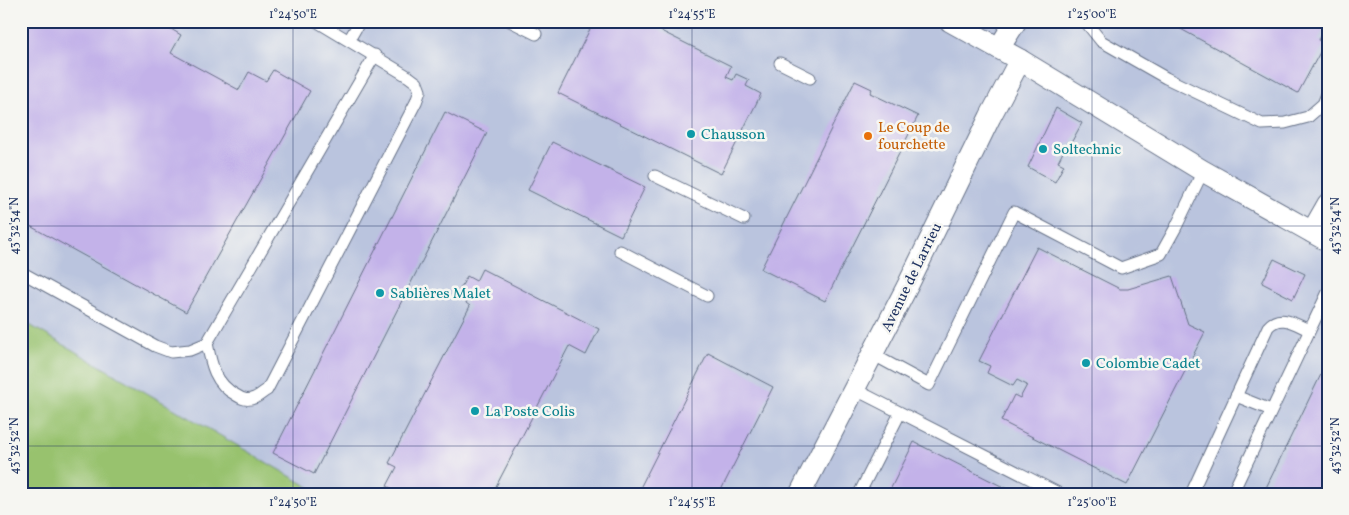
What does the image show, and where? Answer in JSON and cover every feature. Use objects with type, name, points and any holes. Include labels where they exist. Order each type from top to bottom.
[{"type":"street","points":[[950,21],[1020,60],[1203,171],[1320,237],[1328,204]]},
{"type":"street","points":[[999,48],[1016,21]]},
{"type":"street","name":"Avenue de Larrieu","points":[[800,494],[907,287],[1020,60]]},
{"type":"lane","points":[[207,343],[211,364],[219,381],[231,393],[243,400],[253,399],[267,390],[420,91],[417,83],[375,55],[316,21]]},
{"type":"lane","points":[[349,40],[360,21]]},
{"type":"lane","points":[[510,21],[536,34]]},
{"type":"lane","points":[[1085,21],[1101,41],[1166,78],[1262,124],[1285,123],[1308,117],[1322,104],[1328,92]]},
{"type":"lane","points":[[21,272],[155,346],[171,352],[190,350],[207,343],[375,55]]},
{"type":"lane","points":[[780,63],[810,78]]},
{"type":"lane","points":[[872,354],[929,385],[1014,212],[1121,268],[1161,254],[1203,171]]},
{"type":"lane","points":[[655,176],[744,219]]},
{"type":"lane","points":[[620,251],[707,296]]},
{"type":"lane","points":[[1232,494],[1328,292]]},
{"type":"lane","points":[[1191,494],[1268,327],[1272,322],[1280,319],[1287,320],[1309,330]]},
{"type":"lane","points":[[854,389],[1060,494]]},
{"type":"lane","points":[[1236,396],[1271,410]]},
{"type":"lane","points":[[859,494],[900,413]]},
{"type":"shaded area","points":[[21,21],[1328,21],[1328,494],[274,494],[21,331]]},
{"type":"green space","points":[[21,320],[321,494],[21,494]]},
{"type":"building","points":[[21,21],[162,21],[161,23],[181,35],[171,53],[239,90],[249,72],[266,81],[273,70],[310,91],[186,312],[21,221]]},
{"type":"building","name":"Chausson","points":[[594,21],[641,21],[731,66],[726,77],[733,80],[736,74],[749,80],[746,86],[761,94],[721,174],[558,93]]},
{"type":"building","points":[[1166,21],[1328,21],[1318,40],[1325,43],[1298,93]]},
{"type":"building","points":[[855,81],[872,89],[870,93],[918,116],[825,301],[761,269]]},
{"type":"building","name":"Soltechnic","points":[[1056,108],[1082,123],[1071,143],[1068,142],[1058,162],[1064,165],[1055,182],[1028,167]]},
{"type":"building","name":"Sablières Malet","points":[[445,112],[487,133],[314,474],[273,453]]},
{"type":"building","points":[[552,142],[645,187],[621,236],[528,190]]},
{"type":"building","name":"Colombie Cadet","points":[[1037,247],[1120,289],[1128,289],[1172,276],[1188,324],[1205,332],[1127,485],[1001,421],[1014,395],[1020,398],[1027,385],[1017,380],[1013,386],[987,373],[990,366],[979,361]]},
{"type":"building","points":[[1274,259],[1305,274],[1293,299],[1262,283]]},
{"type":"building","name":"La Poste Colis","points":[[482,269],[599,329],[586,355],[569,346],[492,494],[402,494],[387,486],[397,467],[389,463],[470,306],[466,303],[469,296],[459,291],[467,276],[476,281]]},
{"type":"building","points":[[708,353],[773,387],[719,494],[637,494]]},
{"type":"building","points":[[1328,360],[1328,494],[1263,494]]},
{"type":"building","points":[[914,442],[1017,494],[888,494]]},
{"type":"place","name":"Chausson","points":[[691,134]]},
{"type":"place","name":"Le Coup de fourchette","points":[[868,136]]},
{"type":"place","name":"Soltechnic","points":[[1043,149]]},
{"type":"place","name":"Sablières Malet","points":[[380,293]]},
{"type":"place","name":"Colombie Cadet","points":[[1086,363]]},
{"type":"place","name":"La Poste Colis","points":[[475,411]]}]
